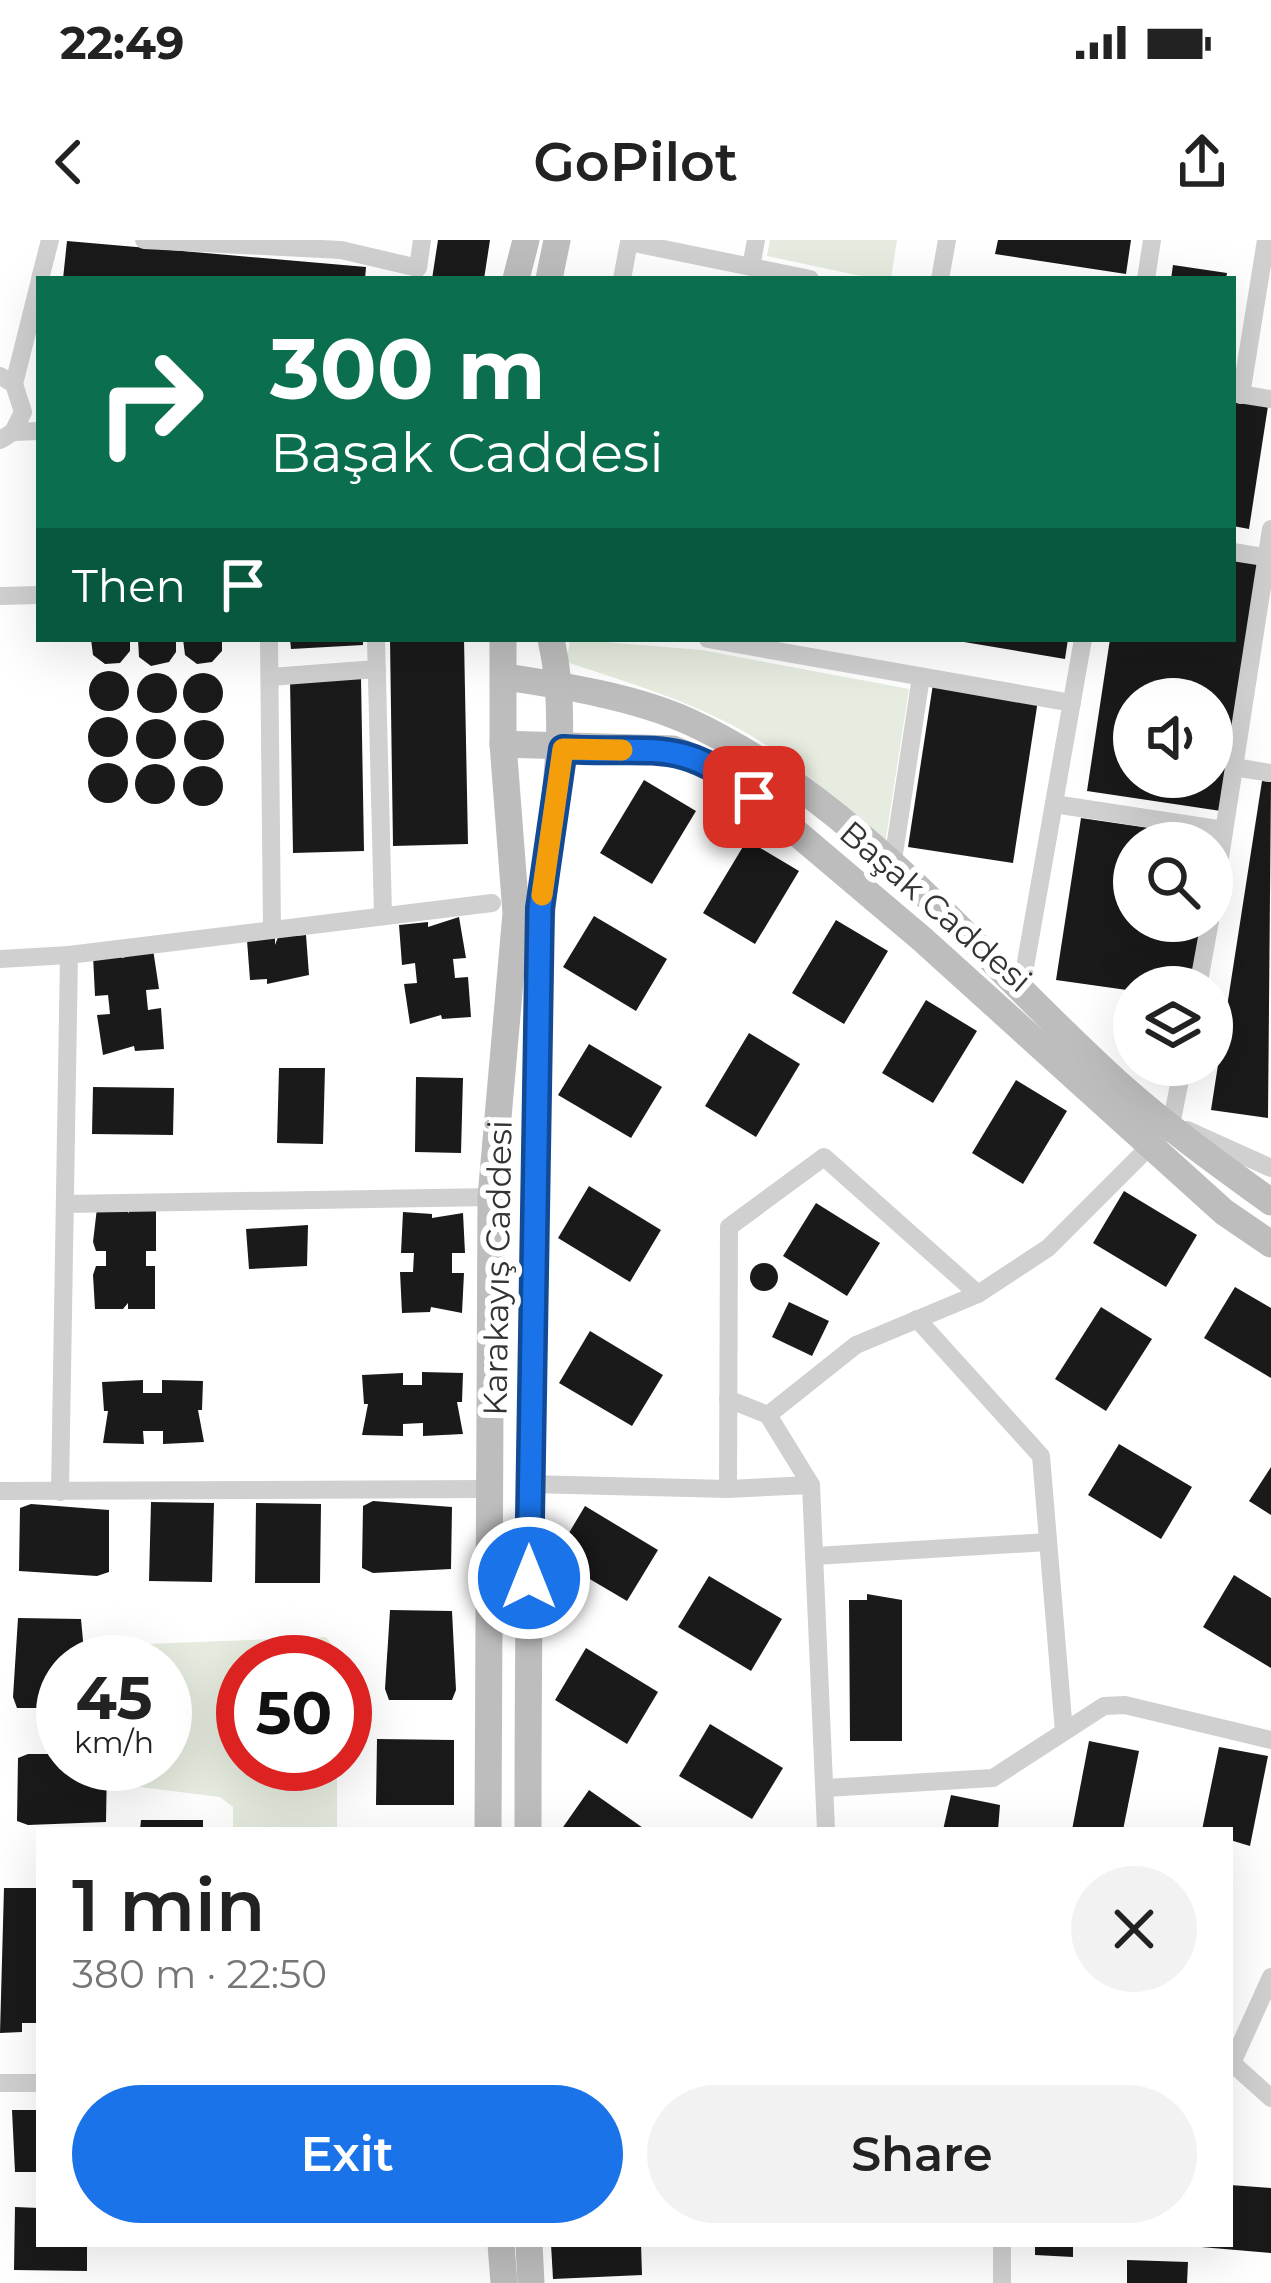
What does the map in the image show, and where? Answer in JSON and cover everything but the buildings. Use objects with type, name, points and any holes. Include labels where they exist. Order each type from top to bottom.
[{"type":"main road","points":[[517,276],[526,240]]},
{"type":"main road","points":[[550,276],[557,240]]},
{"type":"main road","name":"Karakayış Caddesi","points":[[488,1827],[491,1197],[516,913],[503,744],[503,642]]},
{"type":"main road","name":"Karakayış Caddesi","points":[[528,1827],[540,908],[563,749],[562,686],[552,642]]},
{"type":"main road","name":"Başak Caddesi","points":[[505,677],[562,686],[688,721],[819,803],[1122,1087],[1224,1212],[1271,1244]]},
{"type":"main road","name":"Başak Caddesi","points":[[503,744],[674,749],[721,769],[1163,1135],[1271,1202]]},
{"type":"main road","points":[[501,2247],[504,2283]]},
{"type":"main road","points":[[530,2247],[531,2283]]},
{"type":"street","points":[[41,276],[50,240]]},
{"type":"street","points":[[144,240],[341,245],[418,268],[422,240]]},
{"type":"street","points":[[752,267],[756,240]]},
{"type":"street","points":[[940,276],[946,240]]},
{"type":"street","points":[[1146,276],[1152,240]]},
{"type":"street","points":[[1266,240],[1237,394],[1271,399]]},
{"type":"street","points":[[623,276],[629,242],[652,243],[796,276]]},
{"type":"street","points":[[6,436],[23,412],[10,383],[36,295]]},
{"type":"street","points":[[6,436],[36,431]]},
{"type":"street","points":[[1225,822],[1271,530]]},
{"type":"street","points":[[1236,552],[1269,558]]},
{"type":"street","points":[[0,596],[36,596]]},
{"type":"street","points":[[269,642],[272,929]]},
{"type":"street","points":[[376,642],[383,915]]},
{"type":"street","points":[[741,642],[818,649],[921,676],[1072,703]]},
{"type":"street","points":[[1022,990],[1082,642]]},
{"type":"street","points":[[269,677],[377,669]]},
{"type":"street","points":[[892,867],[921,676]]},
{"type":"street","points":[[1234,767],[1271,773]]},
{"type":"street","points":[[1054,804],[1172,822]]},
{"type":"street","points":[[0,959],[69,955],[492,903]]},
{"type":"street","points":[[60,1492],[69,955]]},
{"type":"street","points":[[768,1414],[856,1345],[978,1294],[1048,1248],[1163,1135],[1177,1086]]},
{"type":"street","points":[[1163,1135],[1271,1168]]},
{"type":"street","points":[[728,1489],[729,1227],[824,1157],[978,1294]]},
{"type":"street","points":[[65,1204],[491,1197]]},
{"type":"street","points":[[917,1319],[1041,1456],[1064,1732]]},
{"type":"street","points":[[728,1399],[768,1414],[811,1485],[826,1827]]},
{"type":"street","points":[[529,1484],[728,1489],[811,1485]]},
{"type":"street","points":[[0,1491],[490,1489]]},
{"type":"street","points":[[814,1556],[1048,1542]]},
{"type":"street","points":[[826,1788],[993,1778],[1104,1706],[1125,1705],[1271,1740]]},
{"type":"street","points":[[1233,2059],[1271,1976]]},
{"type":"street","points":[[1233,2065],[1271,2098]]},
{"type":"street","points":[[0,2083],[36,2084]]},
{"type":"street","points":[[1002,2247],[1002,2283]]},
{"type":"shaded area","points":[[770,240],[897,240],[891,276],[861,276],[767,256]]},
{"type":"shaded area","points":[[570,642],[606,642],[701,650],[909,689],[885,844],[802,771],[748,734],[682,702],[567,662]]},
{"type":"shaded area","points":[[216,1641],[216,1791],[337,1791],[337,1827],[233,1827],[233,1807],[220,1797],[172,1791],[192,1791],[192,1642]]},
{"type":"slow traffic","points":[[542,895],[563,749],[622,750]]},
{"type":"route","points":[[529,1578],[540,908],[563,749],[674,749],[721,769],[754,797]]}]
